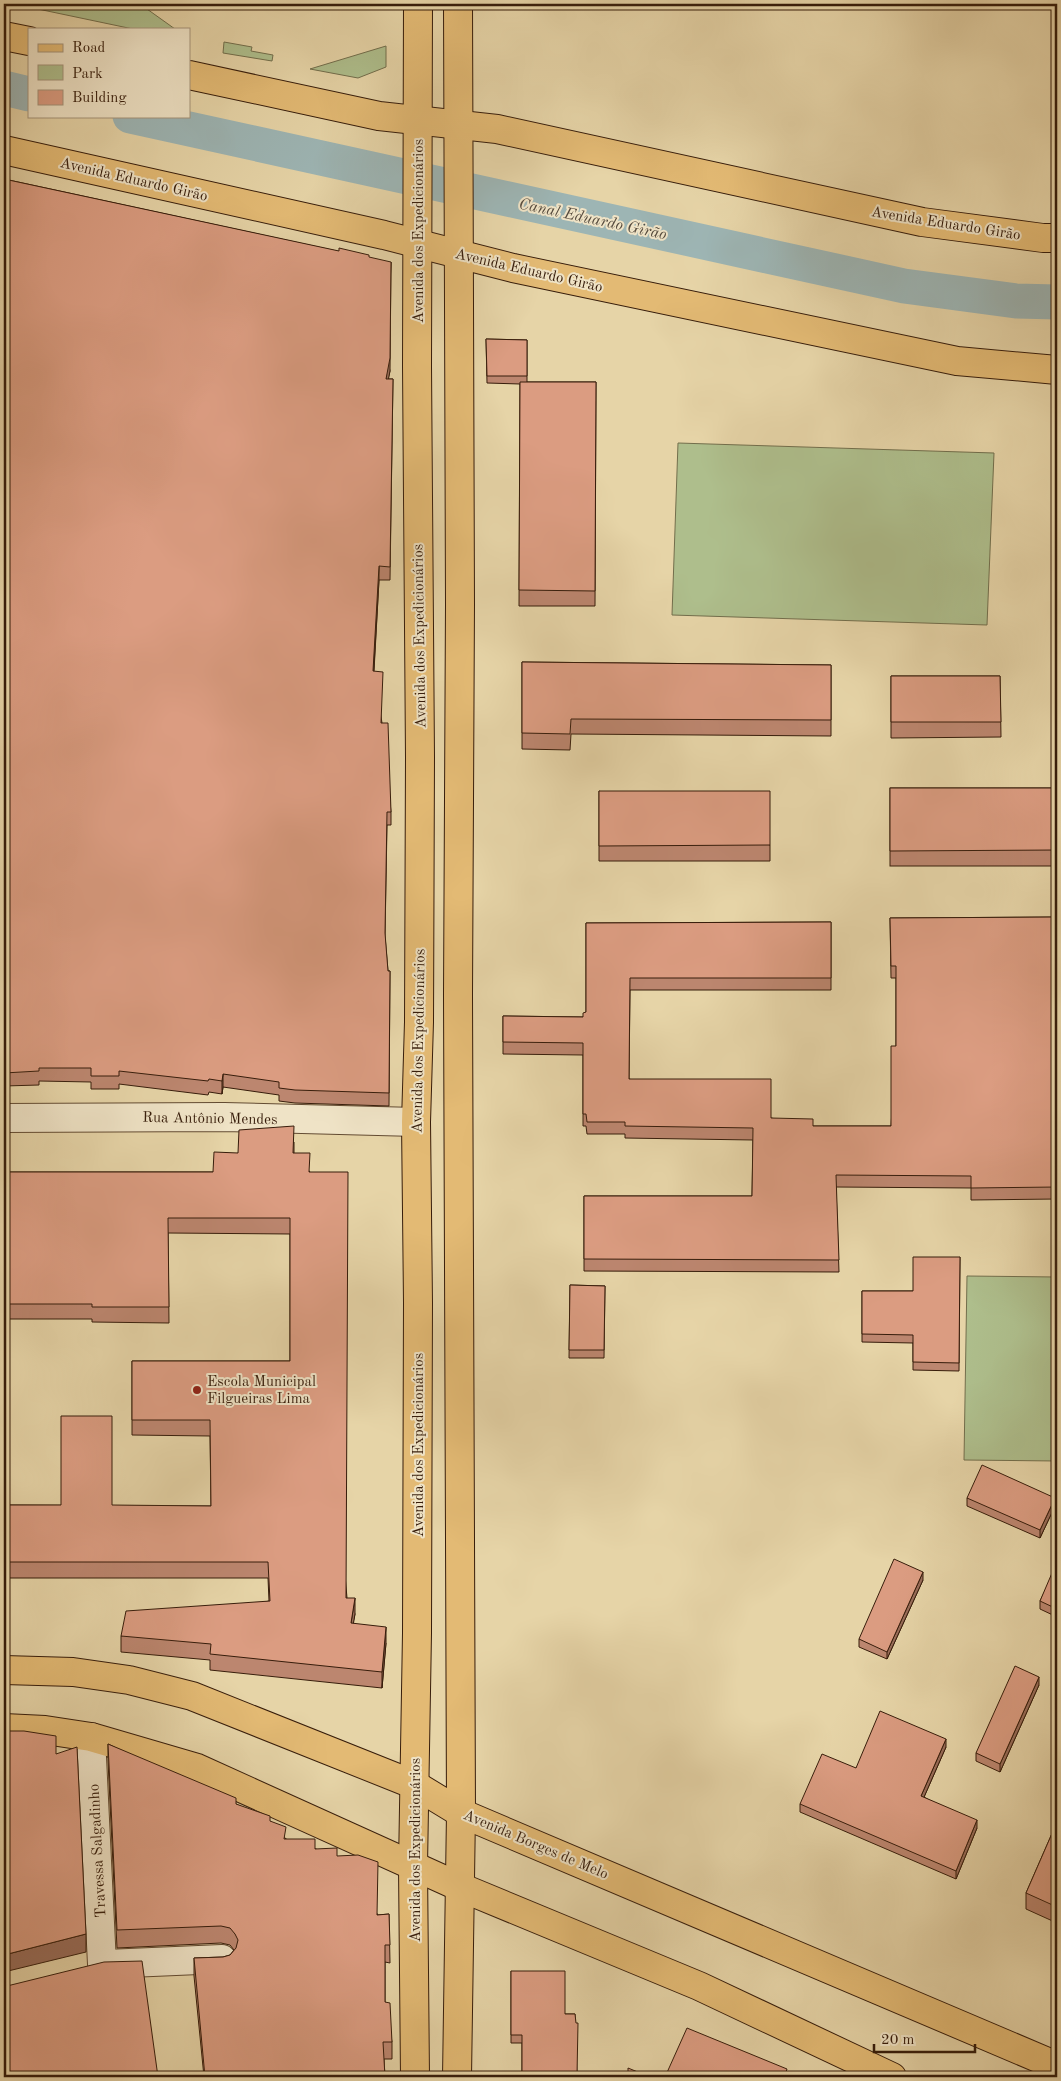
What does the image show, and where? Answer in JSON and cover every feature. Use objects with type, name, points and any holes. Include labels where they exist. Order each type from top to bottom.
[{"type":"main road","name":"Avenida dos Expedicionários","points":[[415,2077],[413,1866],[418,1332],[416,1122],[419,1022],[420,757],[418,4]]},
{"type":"main road","points":[[457,2077],[461,1813],[458,1014],[460,212],[458,4]]},
{"type":"main road","points":[[4,36],[28,41]]},
{"type":"main road","name":"Avenida Eduardo Girão","points":[[190,75],[379,116],[497,129],[922,222],[1043,238],[1057,238]]},
{"type":"main road","name":"Avenida Eduardo Girão","points":[[4,150],[418,244],[513,268],[957,361],[1057,370]]},
{"type":"main road","name":"Avenida Borges de Melo","points":[[4,1670],[73,1672],[129,1680],[192,1696],[415,1785],[461,1813],[1057,2066]]},
{"type":"main road","points":[[4,1728],[45,1730],[91,1737],[197,1768],[460,1887],[699,1986],[892,2077]]},
{"type":"street","name":"Rua Antônio Mendes","points":[[4,1118],[224,1117],[416,1122]]},
{"type":"street","name":"Travessa Salgadinho","points":[[91,1737],[102,1964]]},
{"type":"street","points":[[75,1971],[102,1964],[222,1959]]},
{"type":"green space","points":[[14,4],[140,4],[174,28],[128,28]]},
{"type":"green space","points":[[224,42],[252,47],[251,51],[273,55],[272,61],[223,53]]},
{"type":"green space","points":[[386,46],[386,67],[358,78],[310,69]]},
{"type":"green space","points":[[678,443],[994,453],[987,625],[672,615]]},
{"type":"green space","points":[[967,1276],[1057,1277],[1057,1461],[964,1460]]},
{"type":"building","points":[[4,179],[339,251],[339,248],[391,262],[390,358],[386,379],[393,379],[390,567],[379,566],[373,671],[383,672],[381,723],[388,723],[391,812],[387,812],[385,933],[388,971],[390,971],[389,1093],[295,1090],[279,1088],[279,1082],[223,1074],[222,1081],[209,1079],[208,1081],[119,1071],[119,1076],[91,1076],[91,1068],[39,1068],[39,1071],[4,1073]]},
{"type":"building","points":[[486,339],[527,340],[527,376],[487,376]]},
{"type":"building","points":[[520,382],[596,382],[595,591],[519,590]]},
{"type":"building","points":[[522,662],[831,665],[831,720],[571,719],[570,734],[522,733]]},
{"type":"building","points":[[891,676],[1000,676],[1001,722],[891,722]]},
{"type":"building","points":[[890,788],[1057,788],[1057,850],[890,851]]},
{"type":"building","points":[[599,791],[770,791],[770,845],[599,846]]},
{"type":"building","points":[[1057,917],[1057,1187],[971,1188],[971,1176],[836,1175],[839,1260],[584,1259],[584,1196],[752,1196],[753,1128],[625,1126],[625,1122],[587,1122],[586,1114],[583,1114],[583,1043],[503,1042],[503,1016],[583,1017],[583,1013],[586,1012],[586,923],[831,922],[831,978],[630,978],[629,1079],[771,1079],[771,1118],[813,1119],[813,1126],[891,1126],[891,1046],[896,1046],[896,966],[891,966],[890,918]]},
{"type":"building","points":[[294,1126],[293,1153],[310,1153],[309,1172],[348,1172],[346,1598],[355,1598],[351,1623],[386,1627],[382,1672],[210,1654],[211,1644],[121,1636],[126,1611],[270,1601],[268,1562],[4,1562],[4,1505],[61,1505],[61,1416],[112,1416],[112,1505],[211,1506],[210,1420],[132,1420],[132,1361],[290,1361],[290,1218],[168,1218],[169,1307],[92,1307],[92,1304],[4,1304],[4,1172],[213,1172],[214,1152],[238,1153],[239,1130]]},
{"type":"building","points":[[913,1257],[960,1257],[959,1363],[913,1362],[913,1335],[862,1334],[862,1291],[913,1291]]},
{"type":"building","points":[[570,1285],[605,1286],[604,1350],[569,1350]]},
{"type":"building","points":[[982,1465],[1055,1498],[1040,1530],[967,1498]]},
{"type":"building","points":[[894,1559],[923,1572],[887,1652],[859,1639]]},
{"type":"building","points":[[1055,1566],[1057,1567],[1057,1609],[1040,1601]]},
{"type":"building","points":[[1015,1666],[1039,1677],[1000,1764],[976,1753]]},
{"type":"building","points":[[880,1711],[946,1739],[921,1796],[977,1820],[956,1871],[800,1804],[822,1754],[856,1768]]},
{"type":"building","points":[[4,1731],[24,1731],[56,1736],[56,1754],[77,1747],[86,1934],[4,1955]]},
{"type":"building","points":[[108,1744],[236,1798],[236,1804],[270,1816],[270,1821],[286,1827],[284,1839],[315,1839],[315,1849],[337,1848],[337,1856],[358,1855],[378,1862],[377,1915],[389,1914],[390,1945],[385,1945],[385,2002],[390,2003],[392,2042],[383,2042],[385,2077],[205,2077],[194,1958],[230,1955],[236,1948],[238,1940],[230,1928],[221,1926],[117,1930]]},
{"type":"building","points":[[1057,1822],[1057,1907],[1026,1893]]},
{"type":"building","points":[[142,1961],[158,2077],[4,2077],[4,1986],[104,1962]]},
{"type":"building","points":[[511,1971],[565,1971],[565,2014],[575,2014],[576,2023],[578,2023],[577,2075],[522,2077],[522,2035],[511,2035]]},
{"type":"building","points":[[687,2028],[787,2069],[786,2072],[798,2077],[665,2077]]},
{"type":"building","points":[[628,2068],[650,2077],[628,2077]]},
{"type":"waterway","name":"Canal Eduardo Girão","points":[[4,88],[28,94]]},
{"type":"waterway","name":"Canal Eduardo Girão","points":[[139,118],[904,286],[1016,301],[1057,302]]},
{"type":"place","name":"Escola Municipal Filgueiras Lima","points":[[197,1390]]}]
